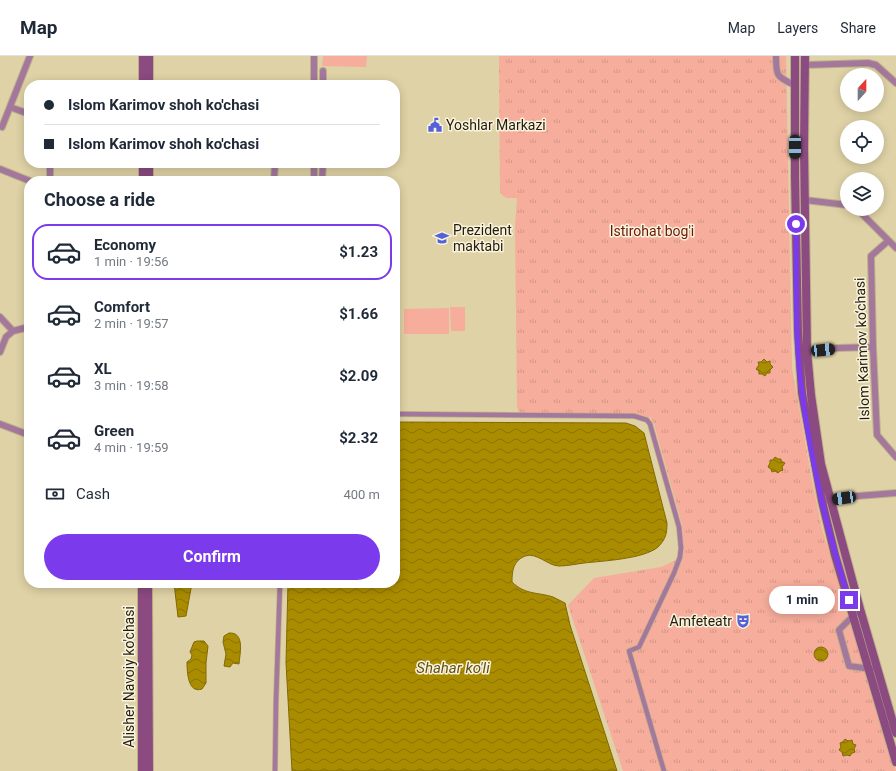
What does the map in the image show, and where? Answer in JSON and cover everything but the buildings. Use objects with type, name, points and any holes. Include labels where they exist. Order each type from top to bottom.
[{"type":"main road","points":[[143,56],[143,80]]},
{"type":"main road","points":[[149,56],[149,80]]},
{"type":"main road","points":[[796,56],[795,177],[799,364],[802,393],[822,501],[835,555],[877,670],[896,733]]},
{"type":"main road","points":[[805,60],[807,351],[811,395],[821,464],[831,500],[868,669],[896,762]]},
{"type":"main road","name":"Alisher Navoiy ko'chasi","points":[[142,588],[145,625],[149,771]]},
{"type":"main road","name":"Alisher Navoiy ko'chasi","points":[[142,771],[145,625],[148,588]]},
{"type":"street","points":[[2,128],[30,56]]},
{"type":"street","points":[[314,56],[314,80]]},
{"type":"street","points":[[776,56],[776,71],[780,78],[796,86]]},
{"type":"street","points":[[805,60],[876,65],[896,83]]},
{"type":"street","points":[[323,71],[323,80]]},
{"type":"street","points":[[10,107],[24,112]]},
{"type":"street","points":[[0,169],[24,179]]},
{"type":"street","points":[[805,200],[840,204]]},
{"type":"street","points":[[864,216],[896,248]]},
{"type":"street","name":"Islom Karimov ko‘chasi","points":[[888,241],[871,256],[873,347],[877,435],[896,457]]},
{"type":"street","points":[[0,317],[13,331]]},
{"type":"street","points":[[0,352],[6,337],[13,331],[24,328]]},
{"type":"street","points":[[807,351],[873,347]]},
{"type":"street","points":[[400,414],[634,416],[646,420],[650,424],[679,527],[681,548],[680,557],[674,573],[639,647],[629,651],[664,771]]},
{"type":"street","points":[[0,424],[24,433]]},
{"type":"street","points":[[822,501],[857,496],[896,493]]},
{"type":"street","points":[[275,771],[280,588]]},
{"type":"street","points":[[856,612],[839,630],[849,666],[877,670]]},
{"type":"green space","points":[[323,56],[367,56],[366,67],[322,66]]},
{"type":"green space","name":"Istirohat bog'i","points":[[499,56],[786,56],[792,368],[822,529],[896,771],[623,771],[568,605],[594,578],[661,567],[683,557],[684,550],[682,525],[654,424],[651,418],[640,415],[521,413],[517,407],[515,226],[517,198],[506,198],[500,193]]},
{"type":"green space","points":[[450,307],[465,307],[465,331],[451,331]]},
{"type":"green space","points":[[449,308],[449,334],[404,334],[404,309]]},
{"type":"water","points":[[764,359],[767,362],[770,361],[770,364],[773,367],[770,370],[770,373],[767,373],[765,376],[759,374],[759,371],[756,369],[759,365],[758,362],[761,362]]},
{"type":"water","name":"Shahar ko'li","points":[[400,422],[626,423],[635,426],[644,433],[667,523],[666,536],[658,547],[652,551],[633,557],[562,566],[551,564],[538,557],[529,555],[518,561],[512,574],[512,582],[522,589],[547,595],[565,603],[570,625],[617,771],[292,771],[286,663],[288,588],[400,588]]},
{"type":"water","points":[[775,457],[781,459],[781,461],[785,463],[782,467],[783,470],[778,473],[775,471],[772,472],[768,467],[770,460],[773,460]]},
{"type":"water","points":[[175,588],[191,588],[186,616],[178,617]]},
{"type":"water","points":[[229,633],[237,636],[240,644],[239,664],[233,663],[230,667],[224,666],[226,654],[223,642],[224,636]]},
{"type":"water","points":[[204,641],[208,646],[206,683],[202,689],[197,690],[189,681],[187,662],[191,659],[192,655],[190,652],[194,642]]},
{"type":"water","points":[[818,647],[824,647],[828,651],[828,657],[824,661],[818,661],[814,657],[814,651]]},
{"type":"water","points":[[845,739],[848,741],[852,740],[853,744],[856,745],[854,749],[855,752],[850,756],[843,756],[842,752],[839,750],[841,747],[840,743]]},
{"type":"place","name":"Yoshlar Markazi","points":[[435,125]]},
{"type":"place","name":"Prezident maktabi","points":[[442,238]]},
{"type":"place","name":"Amfeteatr","points":[[743,621]]},
{"type":"route","points":[[796,224],[799,364],[802,393],[822,501],[835,555],[849,600]]}]
